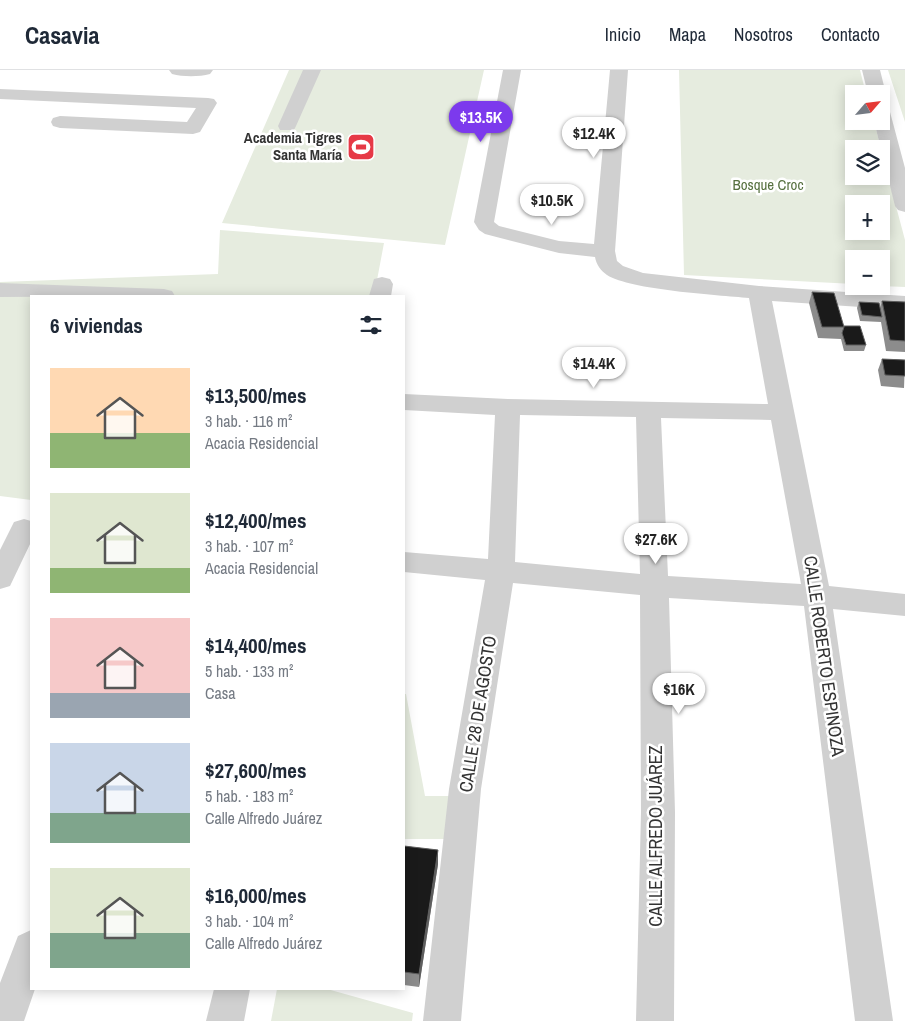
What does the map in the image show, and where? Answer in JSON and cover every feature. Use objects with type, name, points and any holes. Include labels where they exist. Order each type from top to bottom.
[{"type":"street","points":[[178,70],[204,70]]},
{"type":"street","points":[[287,126],[312,70]]},
{"type":"street","points":[[512,70],[484,222],[486,226],[492,230],[559,247],[604,251]]},
{"type":"street","points":[[619,70],[604,251],[607,263],[615,270],[627,276],[759,292],[905,303]]},
{"type":"street","points":[[871,70],[875,85]]},
{"type":"street","points":[[0,94],[208,103],[193,128],[60,122]]},
{"type":"street","points":[[886,130],[905,206]]},
{"type":"street","points":[[0,290],[137,295]]},
{"type":"street","name":"CALLE ROBERTO ESPINOZA","points":[[759,292],[817,596],[874,1021]]},
{"type":"street","points":[[405,402],[508,407],[783,412]]},
{"type":"street","name":"CALLE 28 DE AGOSTO","points":[[442,1021],[465,789],[501,571],[508,407]]},
{"type":"street","name":"CALLE ALFREDO JUÁREZ","points":[[648,410],[654,586],[658,812],[655,1021]]},
{"type":"street","points":[[0,578],[18,529]]},
{"type":"street","points":[[405,562],[654,586],[817,596],[905,605]]},
{"type":"street","points":[[5,1021],[30,951]]},
{"type":"street","points":[[225,1021],[232,990]]},
{"type":"green space","name":"Academia Tigres Santa María","points":[[289,70],[484,70],[445,245],[222,223]]},
{"type":"green space","name":"Bosque Croc","points":[[679,70],[860,70],[864,85],[845,85],[845,130],[876,130],[879,140],[845,140],[845,185],[890,184],[905,240],[905,287],[890,286],[890,250],[845,250],[845,284],[684,275]]},
{"type":"green space","points":[[888,70],[905,70],[905,122]]},
{"type":"green space","points":[[220,230],[384,243],[374,295],[30,295],[30,500],[0,496],[0,282],[218,274]]},
{"type":"green space","points":[[405,694],[425,796],[454,796],[446,839],[405,839]]},
{"type":"green space","points":[[277,990],[331,990],[413,1013],[412,1021],[271,1021]]},
{"type":"building","points":[[812,292],[834,293],[844,327],[822,327]]},
{"type":"building","points":[[882,301],[905,302],[905,341],[890,340]]},
{"type":"building","points":[[859,302],[879,303],[882,317],[862,315]]},
{"type":"building","points":[[844,326],[860,326],[866,345],[846,345],[842,333]]},
{"type":"building","points":[[882,359],[905,360],[905,376],[885,375]]},
{"type":"building","points":[[405,846],[438,850],[419,974],[405,972]]},
{"type":"place","name":"Academia Tigres Santa María","points":[[361,147]]}]
